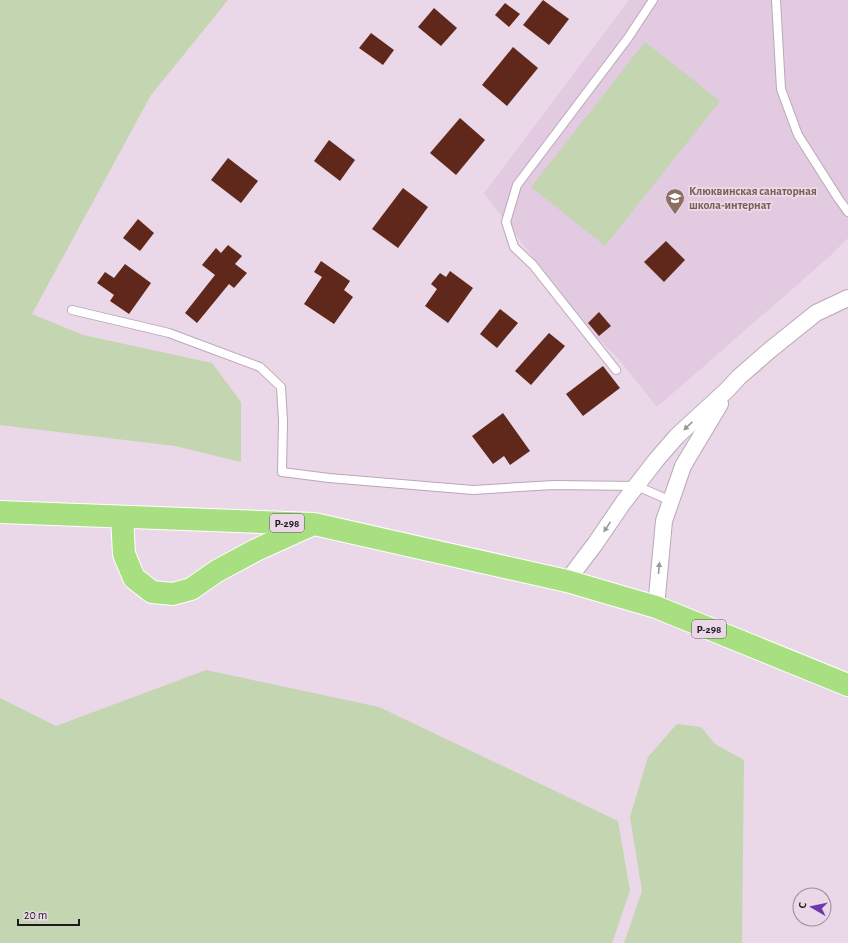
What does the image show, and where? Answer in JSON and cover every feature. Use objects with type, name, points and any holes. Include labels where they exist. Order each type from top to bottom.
[{"type":"highway","name":"Р-298","points":[[0,512],[314,524],[567,581],[656,607],[848,685]]},
{"type":"highway","points":[[122,516],[124,554],[134,578],[152,592],[173,594],[191,589],[217,571],[256,550],[314,524]]},
{"type":"street","points":[[567,581],[623,503],[677,436],[739,377],[770,350],[816,313],[848,298]]},
{"type":"street","points":[[656,607],[664,521],[683,466],[727,390]]},
{"type":"lane","points":[[616,370],[533,265],[514,247],[506,222],[517,185],[628,38],[653,0]]},
{"type":"lane","points":[[776,0],[781,89],[798,135],[848,212]]},
{"type":"lane","points":[[72,310],[169,333],[260,367],[280,387],[283,421],[282,472],[336,479],[473,490],[553,485],[637,486],[671,501]]},
{"type":"shaded area","name":"Клюквинская санаторная школа-интернат","points":[[629,0],[848,0],[848,238],[829,257],[657,407],[616,356],[587,328],[484,193]]},
{"type":"green space","points":[[0,0],[228,0],[151,95],[32,314],[83,335],[212,363],[241,402],[241,462],[175,446],[0,425]]},
{"type":"green space","points":[[645,42],[720,101],[605,246],[531,187]]},
{"type":"green space","points":[[206,670],[379,707],[618,821],[630,891],[612,943],[0,943],[0,698],[56,726]]},
{"type":"green space","points":[[677,724],[701,727],[715,744],[744,760],[742,943],[624,943],[642,891],[630,817],[648,757]]},
{"type":"building","points":[[543,0],[569,19],[549,45],[523,25]]},
{"type":"building","points":[[505,3],[520,14],[509,27],[495,15]]},
{"type":"building","points":[[434,8],[457,28],[441,46],[418,27]]},
{"type":"building","points":[[371,33],[394,50],[383,65],[359,48]]},
{"type":"building","points":[[513,47],[538,68],[507,106],[482,85]]},
{"type":"building","points":[[460,118],[485,140],[456,175],[430,153]]},
{"type":"building","points":[[329,140],[355,160],[340,181],[314,161]]},
{"type":"building","points":[[228,158],[258,181],[241,203],[211,180]]},
{"type":"building","points":[[403,188],[428,207],[398,248],[372,229]]},
{"type":"building","points":[[138,219],[154,233],[140,251],[123,238]]},
{"type":"building","points":[[666,241],[685,260],[664,282],[644,262]]},
{"type":"building","points":[[228,245],[242,256],[235,264],[247,273],[234,288],[229,284],[197,323],[185,313],[215,275],[202,265],[216,248],[221,253]]},
{"type":"building","points":[[321,261],[350,281],[344,290],[353,297],[334,324],[304,304],[322,277],[314,272]]},
{"type":"building","points":[[125,264],[151,283],[129,314],[110,301],[114,295],[97,283],[105,272],[114,278]]},
{"type":"building","points":[[450,271],[473,288],[448,323],[425,306],[437,289],[431,284],[440,273],[446,277]]},
{"type":"building","points":[[500,309],[518,323],[497,348],[480,334]]},
{"type":"building","points":[[599,312],[611,326],[599,336],[588,323]]},
{"type":"building","points":[[549,333],[565,346],[531,385],[515,371]]},
{"type":"building","points":[[603,366],[620,388],[583,416],[566,394]]},
{"type":"building","points":[[503,413],[530,451],[510,465],[504,456],[493,464],[472,436]]},
{"type":"place","name":"Клюквинская санаторная школа-интернат","points":[[675,215]]}]
